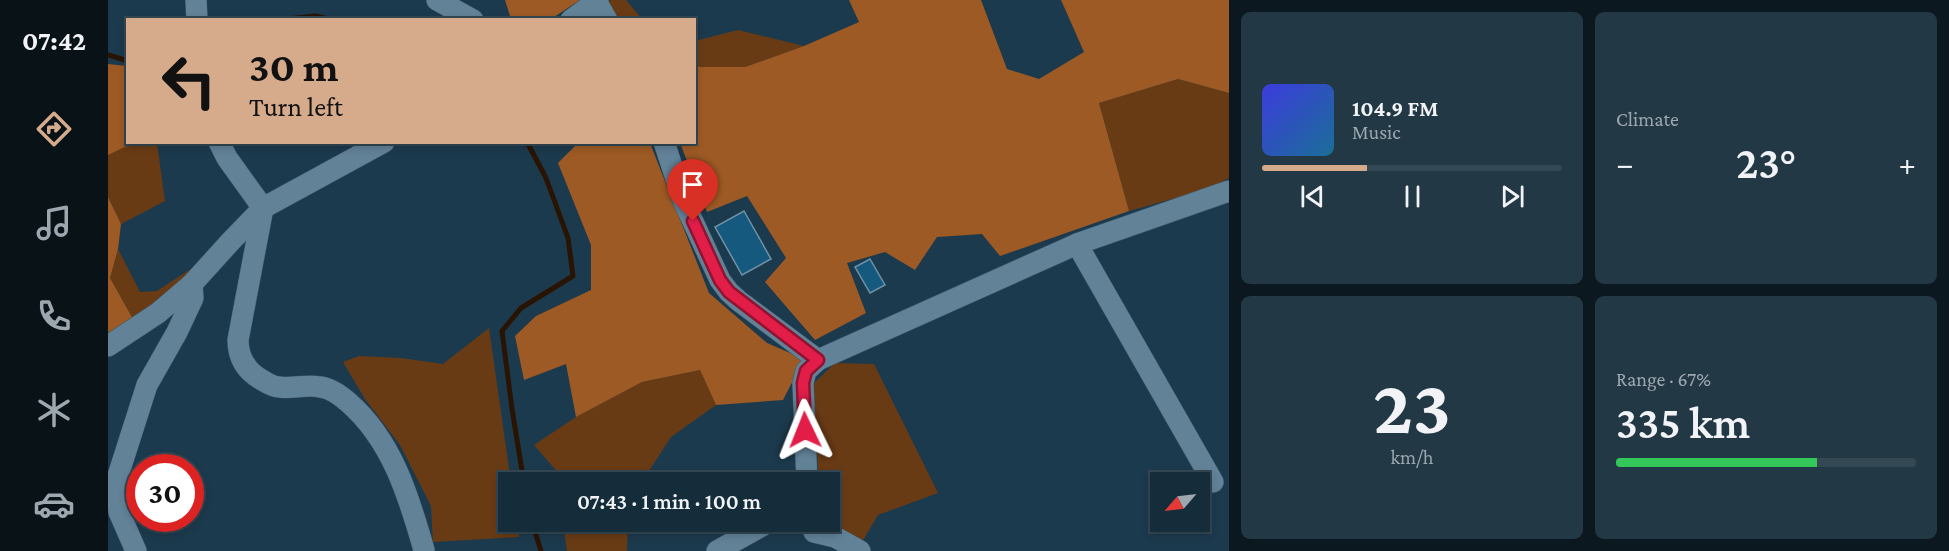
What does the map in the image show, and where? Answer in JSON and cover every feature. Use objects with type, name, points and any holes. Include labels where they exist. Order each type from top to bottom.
[{"type":"street","points":[[196,0],[197,18]]},
{"type":"street","points":[[437,0],[469,18]]},
{"type":"street","points":[[574,18],[597,1],[607,18]]},
{"type":"street","points":[[220,144],[227,158],[263,208],[238,340],[242,362],[249,372],[272,386],[279,388],[320,387],[340,395],[360,413],[384,445],[402,479],[424,550]]},
{"type":"street","points":[[108,346],[158,313],[192,284],[263,208],[380,144]]},
{"type":"street","points":[[665,144],[683,200],[720,280],[739,301],[818,360]]},
{"type":"street","points":[[807,472],[803,383],[806,371],[818,360],[1077,244],[1229,191]]},
{"type":"street","points":[[1077,244],[1214,481]]},
{"type":"street","points":[[136,551],[119,512],[116,482],[147,385],[177,333],[193,298],[192,284]]},
{"type":"street","points":[[717,551],[751,532]]},
{"type":"street","points":[[814,535],[835,537],[860,551]]},
{"type":"shaded area","points":[[505,0],[580,0],[553,18],[513,18],[510,16]]},
{"type":"shaded area","points":[[611,0],[626,0],[641,18],[617,18],[606,3]]},
{"type":"shaded area","points":[[849,0],[981,0],[1007,69],[1039,79],[1084,52],[1061,0],[1229,0],[1229,93],[1178,79],[1099,103],[1129,211],[1000,256],[982,234],[937,237],[915,270],[885,252],[847,263],[866,313],[815,340],[765,282],[786,258],[747,196],[707,212],[680,144],[696,144],[696,62],[699,67],[745,67],[804,46],[859,22]]},
{"type":"shaded area","points":[[738,30],[804,46],[745,67],[699,67],[696,62],[696,41]]},
{"type":"shaded area","points":[[108,64],[126,66],[126,144],[131,144],[108,155]]},
{"type":"shaded area","points":[[1178,79],[1229,93],[1229,178],[1208,189],[1129,211],[1099,103]]},
{"type":"shaded area","points":[[131,144],[157,144],[165,201],[121,224],[108,197],[108,154]]},
{"type":"shaded area","points":[[577,144],[650,144],[709,293],[767,343],[804,359],[783,400],[716,405],[700,370],[642,382],[576,417],[566,364],[524,380],[515,336],[536,316],[591,290],[591,245],[558,163]]},
{"type":"shaded area","points":[[108,197],[121,224],[118,249],[110,278],[133,319],[108,335]]},
{"type":"shaded area","points":[[118,249],[140,292],[157,291],[203,261],[167,296],[133,319],[110,278]]},
{"type":"shaded area","points":[[489,328],[509,472],[498,472],[498,532],[518,532],[519,537],[433,542],[431,506],[400,445],[365,399],[343,362],[359,356],[401,358],[443,364]]},
{"type":"shaded area","points":[[835,363],[874,364],[938,493],[878,515],[863,540],[836,532],[840,532],[840,472],[818,472],[813,384]]},
{"type":"shaded area","points":[[700,370],[716,405],[671,437],[648,472],[558,472],[534,445],[576,417],[642,382]]},
{"type":"shaded area","points":[[564,532],[628,532],[627,551],[567,551]]},
{"type":"building","points":[[744,211],[771,259],[742,275],[715,227]]},
{"type":"building","points":[[870,259],[885,285],[870,293],[855,267]]},
{"type":"waterway","points":[[297,18],[315,16],[324,18]]},
{"type":"waterway","points":[[108,55],[126,60]]},
{"type":"waterway","points":[[522,472],[502,331],[521,308],[573,276],[568,238],[546,178],[528,144]]},
{"type":"waterway","points":[[535,532],[541,551]]},
{"type":"route","points":[[693,221],[720,280],[729,292],[818,360],[806,371],[803,383],[805,430]]}]
